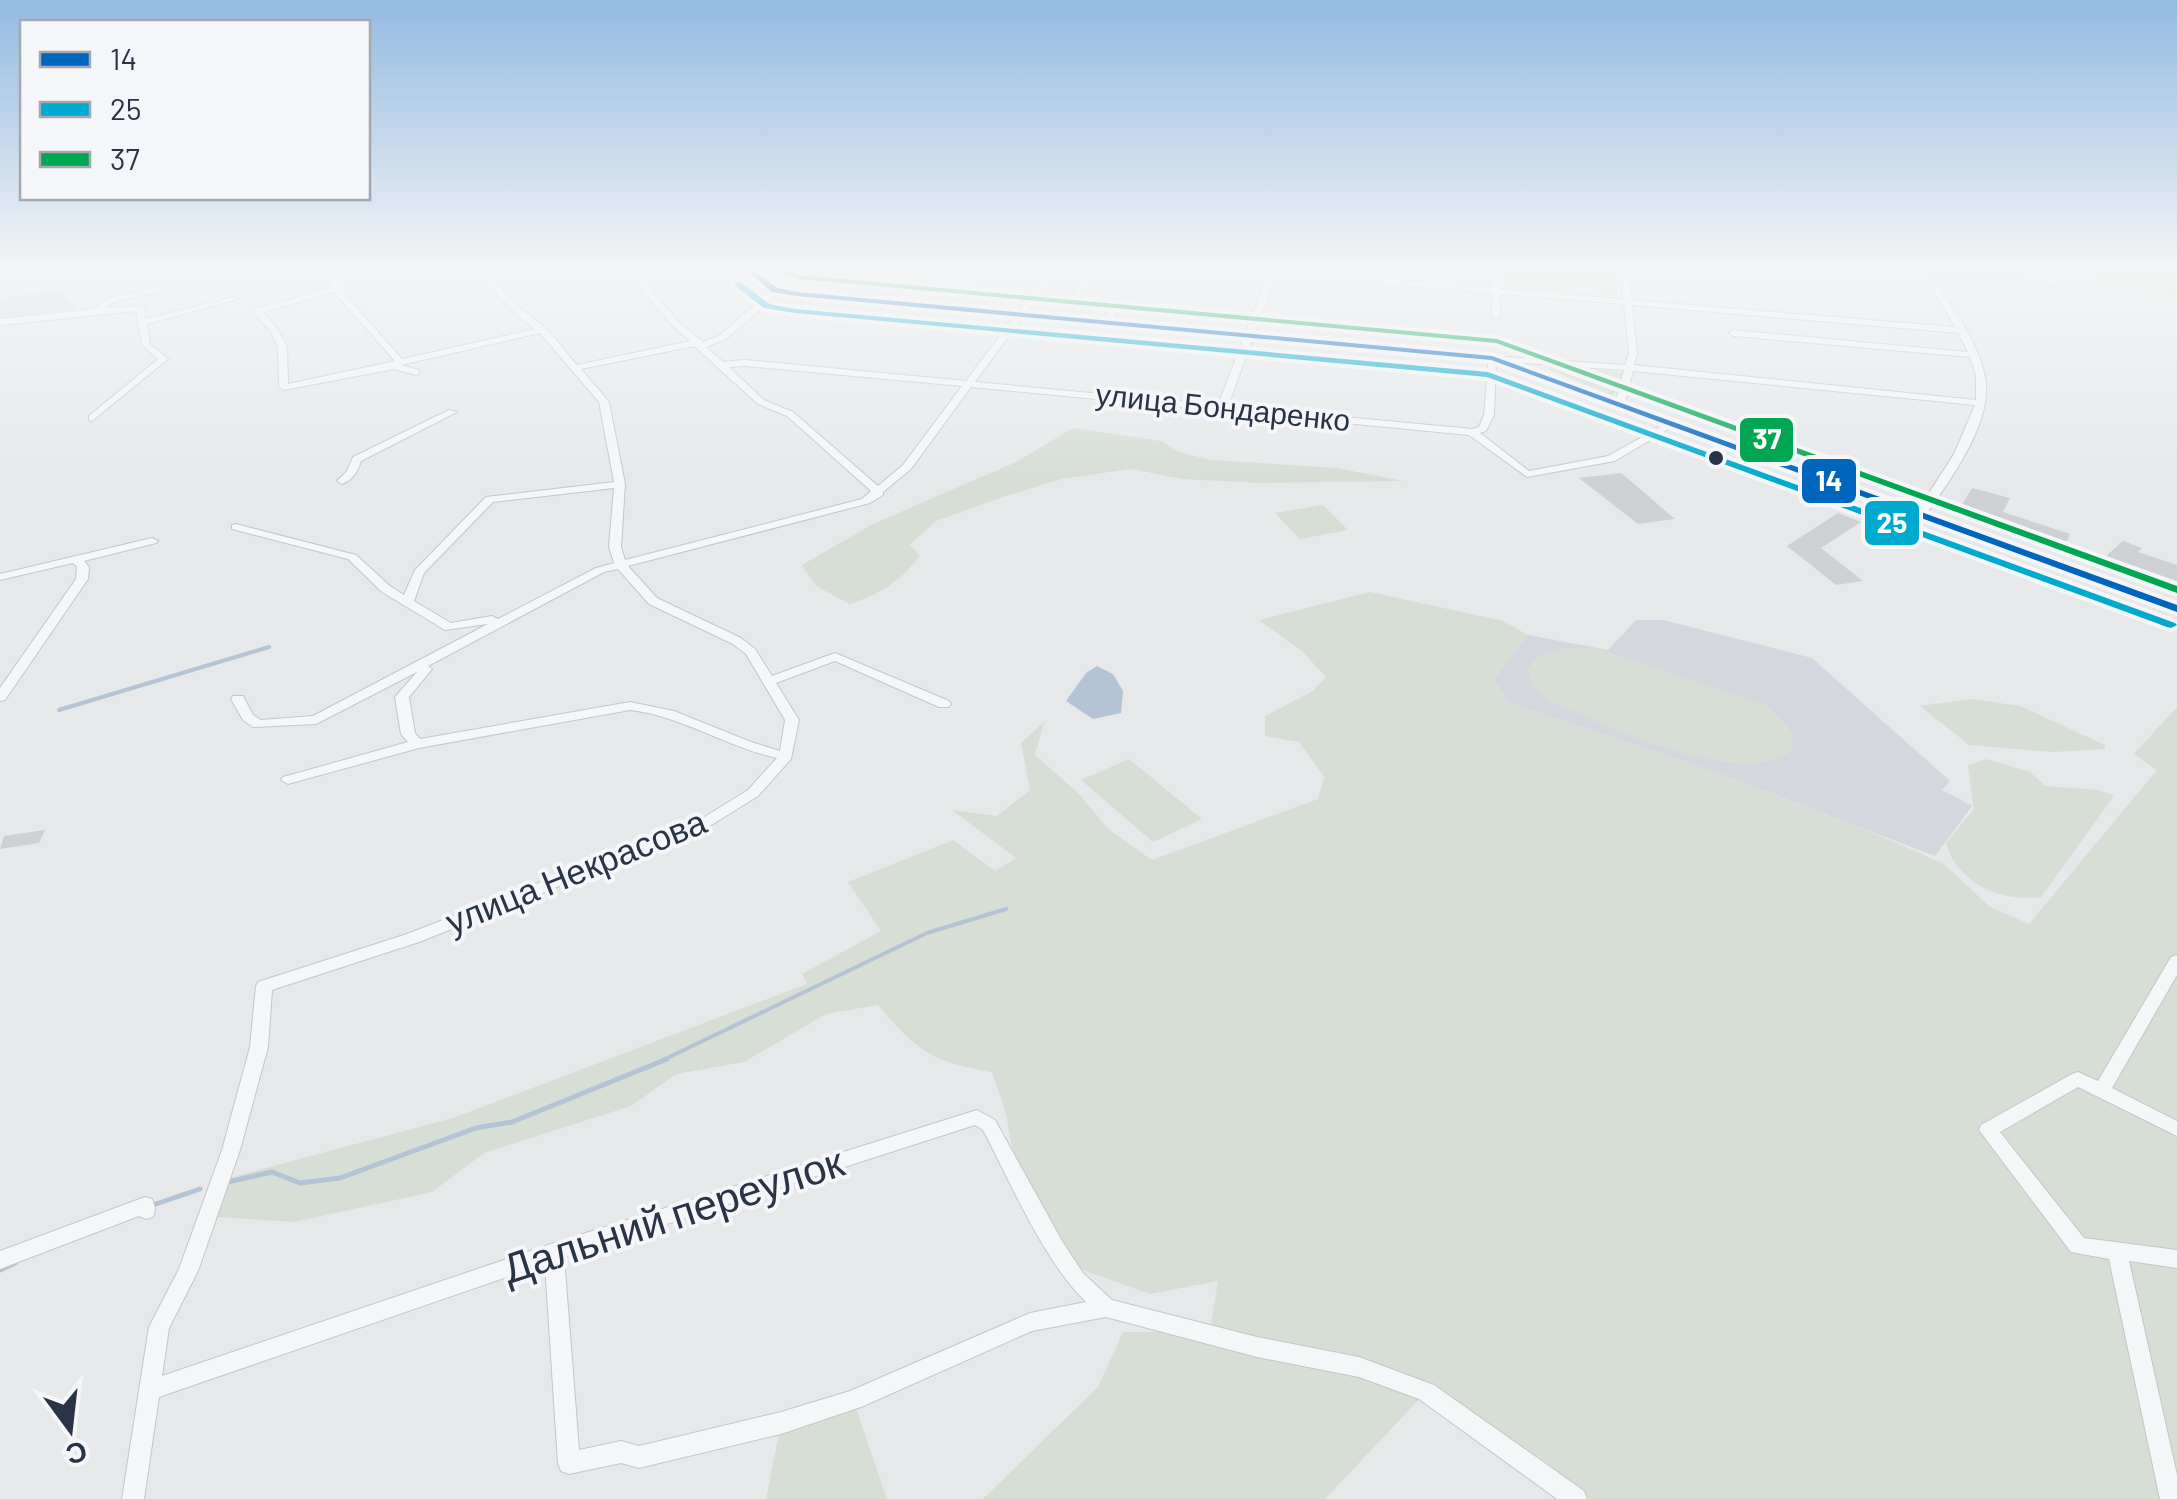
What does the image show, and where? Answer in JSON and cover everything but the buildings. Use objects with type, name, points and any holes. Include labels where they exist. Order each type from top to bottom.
[{"type":"main road","points":[[1301,340],[1492,358],[2177,608]]},
{"type":"street","points":[[92,418],[164,359],[146,345],[145,340]]},
{"type":"street","points":[[280,340],[285,355],[280,368],[284,387],[500,340]]},
{"type":"street","points":[[379,340],[397,364],[416,372]]},
{"type":"street","points":[[288,780],[418,744],[630,706],[649,707],[762,753],[786,756],[792,720],[751,652],[736,640],[652,602],[620,564],[615,554],[620,484],[604,402],[551,340]]},
{"type":"street","points":[[697,340],[761,402],[790,414],[879,492]]},
{"type":"street","points":[[575,368],[712,340]]},
{"type":"street","points":[[238,699],[251,721],[308,722],[512,614],[620,564],[866,501],[907,466],[1000,340]]},
{"type":"street","points":[[1222,408],[1246,340]]},
{"type":"street","points":[[1619,407],[1632,368],[1631,340]]},
{"type":"street","points":[[1809,340],[1972,355]]},
{"type":"street","points":[[1920,515],[1960,452],[1980,403],[1982,384],[1965,340]]},
{"type":"street","points":[[1670,425],[1611,459],[1526,474],[1477,431],[1489,415],[1492,358],[1980,403]]},
{"type":"street","name":"улица Бондаренко","points":[[724,365],[1477,431]]},
{"type":"street","points":[[342,481],[352,472],[357,459],[452,412]]},
{"type":"street","points":[[408,600],[418,572],[487,501],[620,484]]},
{"type":"street","points":[[236,527],[352,557],[386,589],[454,628],[512,614]]},
{"type":"street","points":[[0,577],[152,541]]},
{"type":"street","points":[[0,697],[82,580],[83,568],[77,560]]},
{"type":"street","points":[[418,744],[406,727],[403,692],[442,654]]},
{"type":"street","points":[[770,681],[835,657],[944,704]]},
{"type":"street","name":"улица Некрасова","points":[[127,1497],[160,1327],[216,1195],[253,1075],[263,1022],[264,986],[413,938],[703,824],[754,793],[786,756]]},
{"type":"street","points":[[2101,1091],[2175,969]]},
{"type":"street","points":[[2177,1129],[2154,1122],[2078,1079],[1988,1130],[2078,1246],[2177,1259]]},
{"type":"street","name":"Дальний переулок","points":[[148,1391],[554,1252],[977,1117],[989,1125],[1055,1248],[1076,1278],[1106,1308]]},
{"type":"street","points":[[0,1260],[146,1208]]},
{"type":"street","points":[[2117,1251],[2171,1499]]},
{"type":"street","points":[[554,1252],[568,1462],[620,1452],[639,1457],[781,1424],[853,1400],[1030,1322],[1106,1308],[1257,1348],[1358,1367],[1426,1392],[1576,1499]]},
{"type":"shaded area","points":[[1552,364],[1624,373],[1613,396],[1548,369]]},
{"type":"shaded area","points":[[1073,428],[1162,441],[1178,452],[1211,460],[1337,468],[1403,481],[1261,483],[1183,479],[1131,469],[1061,479],[936,521],[909,545],[920,555],[906,572],[880,591],[850,604],[816,586],[802,565],[873,524],[1016,462]]},
{"type":"shaded area","points":[[1323,505],[1348,530],[1300,539],[1275,513]]},
{"type":"shaded area","points":[[1370,592],[1503,621],[1528,635],[1494,679],[1508,702],[1715,772],[1869,831],[1944,864],[1990,907],[2029,924],[2157,770],[2134,754],[2177,707],[2177,1499],[1576,1499],[1426,1392],[1325,1499],[983,1499],[1098,1387],[1123,1332],[1210,1332],[1218,1281],[1150,1294],[1074,1267],[1018,1180],[1005,1110],[992,1072],[955,1064],[928,1052],[904,1034],[878,1005],[826,1014],[744,1062],[676,1074],[631,1106],[484,1153],[432,1192],[294,1222],[217,1217],[229,1178],[453,1118],[807,984],[802,974],[881,931],[848,882],[953,840],[995,871],[1016,858],[952,810],[997,816],[1030,790],[1021,743],[1044,722],[1035,755],[1078,793],[1108,829],[1152,860],[1318,799],[1324,777],[1299,742],[1265,736],[1265,716],[1313,691],[1326,677],[1302,651],[1259,620]]},
{"type":"shaded area","points":[[1636,620],[1663,620],[1812,658],[1950,781],[1942,790],[1972,806],[1935,856],[1715,772],[1508,702],[1494,679],[1528,635],[1608,650]]},
{"type":"shaded area","points":[[1564,648],[1597,648],[1768,706],[1793,733],[1792,750],[1770,761],[1709,759],[1640,739],[1554,703],[1534,688],[1527,670],[1537,657]]},
{"type":"shaded area","points":[[1971,699],[2020,706],[2105,745],[2105,749],[2053,752],[1969,745],[1920,706]]},
{"type":"shaded area","points":[[1129,759],[1202,819],[1153,842],[1081,780]]},
{"type":"shaded area","points":[[1986,759],[2030,772],[2045,786],[2099,790],[2114,796],[2041,897],[2011,897],[1983,888],[1960,870],[1946,843],[1974,809],[1968,766]]},
{"type":"shaded area","points":[[853,1400],[887,1499],[766,1499],[781,1423]]},
{"type":"water","points":[[1097,666],[1113,674],[1123,691],[1121,713],[1093,719],[1066,701],[1086,673]]},
{"type":"waterway","points":[[59,710],[269,647]]},
{"type":"waterway","points":[[661,1061],[927,933],[1006,909]]},
{"type":"waterway","points":[[228,1182],[272,1172],[300,1183],[340,1178],[476,1128],[512,1122],[667,1059]]},
{"type":"waterway","points":[[153,1205],[200,1189]]},
{"type":"waterway","points":[[0,1270],[15,1263]]},
{"type":"transit line","name":"25","points":[[1109,340],[1488,375],[2171,625]]},
{"type":"transit line","name":"14","points":[[1296,340],[1492,358],[2177,609]]},
{"type":"transit line","name":"37","points":[[1486,340],[2177,590]]}]
